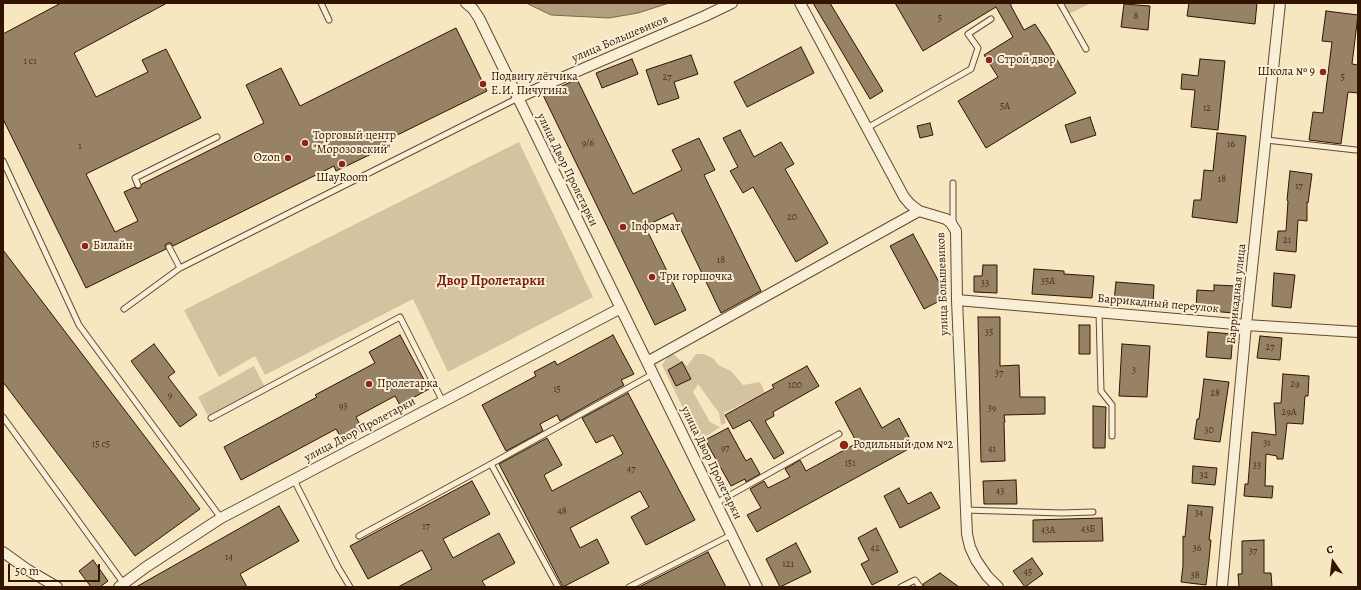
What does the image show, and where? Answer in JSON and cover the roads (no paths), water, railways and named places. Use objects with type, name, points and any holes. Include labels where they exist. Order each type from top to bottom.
[{"type":"street","name":"улица Двор Пролетарки","points":[[466,3],[477,15],[757,587]]},
{"type":"street","name":"улица Большевиков","points":[[518,98],[706,16],[732,3]]},
{"type":"street","name":"улица Большевиков","points":[[800,3],[904,197],[919,211],[943,218],[953,225],[957,236],[957,300],[967,534],[973,554],[983,571],[998,587]]},
{"type":"street","name":"Баррикадная улица","points":[[1222,587],[1246,325],[1280,3]]},
{"type":"street","points":[[647,362],[919,211]]},
{"type":"street","name":"Баррикадный переулок","points":[[957,300],[1246,325],[1358,332]]},
{"type":"street","name":"улица Двор Пролетарки","points":[[121,586],[146,567],[221,518],[620,308]]},
{"type":"street","points":[[3,552],[28,570],[57,587]]},
{"type":"lane","points":[[321,3],[328,20]]},
{"type":"lane","points":[[1060,3],[1086,49]]},
{"type":"lane","points":[[867,128],[971,69],[978,48],[968,34],[991,19]]},
{"type":"lane","points":[[124,309],[180,268],[518,98]]},
{"type":"lane","points":[[138,185],[134,178],[218,137]]},
{"type":"lane","points":[[1266,140],[1356,150]]},
{"type":"lane","points":[[3,161],[80,324],[221,518]]},
{"type":"lane","points":[[953,184],[953,225]]},
{"type":"lane","points":[[169,247],[180,268]]},
{"type":"lane","points":[[1099,312],[1101,391],[1112,405],[1112,436]]},
{"type":"lane","points":[[211,418],[400,317],[443,402]]},
{"type":"lane","points":[[359,536],[653,374]]},
{"type":"lane","points":[[3,417],[121,586]]},
{"type":"lane","points":[[716,503],[839,434]]},
{"type":"lane","points":[[491,464],[558,587]]},
{"type":"lane","points":[[294,480],[338,568],[350,587]]},
{"type":"lane","points":[[965,510],[1062,513],[1093,512]]},
{"type":"lane","points":[[629,587],[731,535]]},
{"type":"lane","points":[[901,587],[915,580],[920,587]]},
{"type":"place","name":"Строй двор","points":[[989,60]]},
{"type":"place","name":"Школа № 9","points":[[1323,72]]},
{"type":"place","name":"Подвигу лётчика Е.И. Пичугина","points":[[483,84]]},
{"type":"place","name":"Торговый центр \"Морозовский\"","points":[[305,143]]},
{"type":"place","name":"Ozon","points":[[288,158]]},
{"type":"place","name":"ШауRoom","points":[[342,164]]},
{"type":"place","name":"Inформат","points":[[623,227]]},
{"type":"place","name":"Билайн","points":[[85,246]]},
{"type":"place","name":"Три горшочка","points":[[652,277]]},
{"type":"place","name":"Пролетарка","points":[[369,384]]},
{"type":"place","name":"Родильный дом №2","points":[[844,445]]},
{"type":"district","name":"Двор Пролетарки","points":[[491,282]]}]
